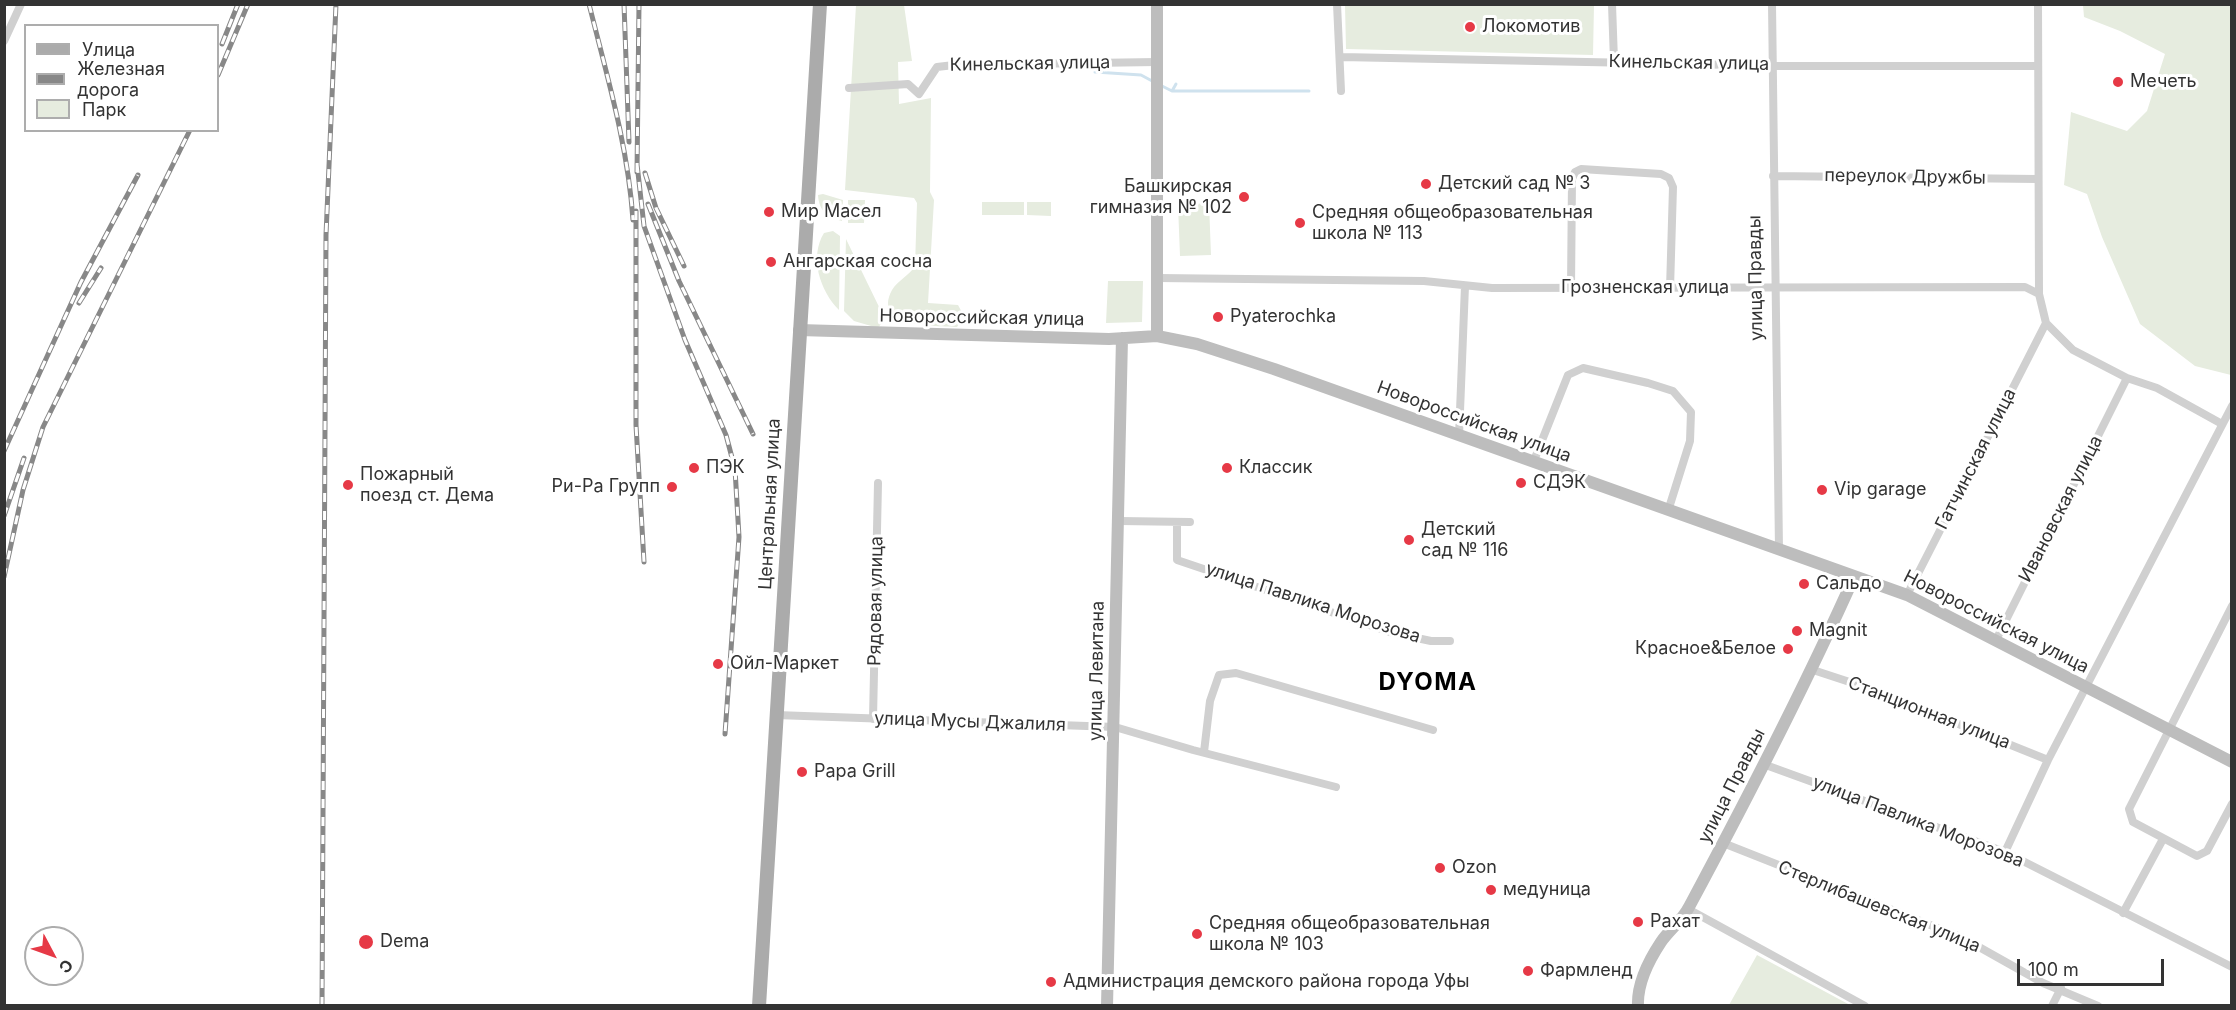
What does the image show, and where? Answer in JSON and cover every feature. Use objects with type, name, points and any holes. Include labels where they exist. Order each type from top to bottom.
[{"type":"main road","name":"Центральная улица","points":[[759,1005],[820,4]]},
{"type":"main road","points":[[1157,4],[1157,336]]},
{"type":"main road","name":"Новороссийская улица","points":[[799,330],[1122,338],[1157,336],[1197,344],[1274,369],[1907,595],[2232,762]]},
{"type":"main road","name":"улица Левитана","points":[[1107,1005],[1120,520],[1122,338]]},
{"type":"main road","name":"улица Правды","points":[[1638,1005],[1641,983],[1661,943],[1688,909],[1723,843],[1854,577]]},
{"type":"street","points":[[4,41],[21,4]]},
{"type":"street","points":[[1337,4],[1341,91]]},
{"type":"street","points":[[1612,4],[1614,61]]},
{"type":"street","name":"улица Правды","points":[[1772,4],[1779,550]]},
{"type":"street","points":[[2037,4],[2039,294],[2046,323],[2073,350],[2127,378],[2157,388],[2222,424]]},
{"type":"street","name":"Кинельская улица","points":[[1341,57],[1773,65],[2038,66]]},
{"type":"street","name":"Кинельская улица","points":[[849,88],[908,84],[919,94],[937,67],[954,64],[1157,62]]},
{"type":"street","points":[[1571,288],[1572,179],[1575,172],[1581,169],[1661,174],[1670,178],[1673,187],[1670,289]]},
{"type":"street","name":"переулок Дружбы","points":[[1773,176],[2037,179]]},
{"type":"street","name":"Грозненская улица","points":[[1158,278],[1424,281],[1465,286],[1670,289],[2018,286],[2039,294]]},
{"type":"street","points":[[1459,436],[1465,286]]},
{"type":"street","name":"Гатчинская улица","points":[[1907,595],[2046,323]]},
{"type":"street","points":[[1533,463],[1568,375],[1583,368],[1601,370],[1673,391],[1691,412],[1690,441],[1668,511]]},
{"type":"street","name":"Ивановская улица","points":[[1996,640],[2127,378]]},
{"type":"street","points":[[2005,852],[2048,760],[2222,424],[2230,413]]},
{"type":"street","name":"Рядовая улица","points":[[873,719],[878,483]]},
{"type":"street","points":[[1120,520],[1190,522]]},
{"type":"street","name":"улица Павлика Морозова","points":[[1177,522],[1177,560],[1393,633],[1431,641],[1450,641]]},
{"type":"street","points":[[2232,606],[2129,809],[2133,822],[2197,856],[2203,855],[2232,804]]},
{"type":"street","name":"Станционная улица","points":[[1810,669],[1874,690],[2048,760]]},
{"type":"street","points":[[1204,752],[1213,686],[1219,675],[1236,673],[1433,730]]},
{"type":"street","name":"улица Мусы Джалиля","points":[[776,715],[1114,727],[1336,787]]},
{"type":"street","name":"улица Павлика Морозова","points":[[1763,764],[2005,852],[2232,967]]},
{"type":"street","points":[[2123,913],[2163,839]]},
{"type":"street","name":"Стерлибашевская улица","points":[[1723,843],[1963,938],[2043,983],[2061,988],[2098,1005]]},
{"type":"street","points":[[1688,909],[1865,1005]]},
{"type":"street","points":[[2052,1005],[2061,988]]},
{"type":"green space","points":[[856,5],[904,5],[912,61],[898,62],[899,104],[931,98],[930,192],[934,200],[928,303],[958,305],[964,316],[957,327],[923,325],[899,318],[891,312],[888,302],[892,290],[915,266],[917,203],[914,198],[845,190]]},
{"type":"green space","name":"Локомотив","points":[[1345,5],[1594,5],[1593,55],[1346,49]]},
{"type":"green space","points":[[2083,5],[2231,5],[2231,375],[2195,366],[2140,324],[2102,237],[2087,194],[2064,185],[2071,112],[2127,131],[2147,111],[2165,54],[2120,31],[2084,17]]},
{"type":"green space","points":[[823,194],[843,200],[842,221],[832,218],[822,209],[818,195]]},
{"type":"green space","points":[[848,200],[865,200],[864,223],[848,223]]},
{"type":"green space","points":[[982,202],[1024,202],[1024,215],[982,215]]},
{"type":"green space","points":[[1027,202],[1051,202],[1051,216],[1027,215]]},
{"type":"green space","points":[[1209,203],[1211,255],[1180,256],[1178,205]]},
{"type":"green space","points":[[833,231],[840,236],[839,310],[822,284],[817,263],[817,252],[824,233]]},
{"type":"green space","points":[[846,239],[882,313],[884,320],[878,328],[854,321],[844,311]]},
{"type":"green space","points":[[1108,281],[1143,281],[1142,322],[1106,323]]},
{"type":"green space","points":[[1757,955],[1850,1005],[1729,1005]]},
{"type":"waterway","points":[[1095,72],[1141,75],[1154,82]]},
{"type":"waterway","points":[[1172,91],[1176,84]]},
{"type":"waterway","points":[[1160,85],[1172,91],[1309,91]]},
{"type":"railway","points":[[222,44],[238,4]]},
{"type":"railway","points":[[219,73],[248,4]]},
{"type":"railway","points":[[322,1006],[326,235],[336,4]]},
{"type":"railway","points":[[589,4],[622,138],[633,220]]},
{"type":"railway","points":[[624,4],[629,142]]},
{"type":"railway","points":[[637,172],[639,4]]},
{"type":"railway","points":[[4,577],[23,490],[43,427],[189,132]]},
{"type":"railway","points":[[637,164],[644,226],[685,340],[726,435],[735,469],[739,537],[725,734]]},
{"type":"railway","points":[[645,173],[656,208],[684,266]]},
{"type":"railway","points":[[4,451],[81,282],[138,175]]},
{"type":"railway","points":[[648,204],[679,281],[753,434]]},
{"type":"railway","points":[[636,211],[636,425],[644,562]]},
{"type":"railway","points":[[79,303],[101,268]]},
{"type":"railway","points":[[4,516],[24,458]]},
{"type":"place","name":"Локомотив","points":[[1470,27]]},
{"type":"place","name":"Мечеть","points":[[2118,82]]},
{"type":"place","name":"Детский сад № 3","points":[[1426,184]]},
{"type":"place","name":"Башкирская гимназия № 102","points":[[1244,197]]},
{"type":"place","name":"Мир Масел","points":[[769,212]]},
{"type":"place","name":"Средняя общеобразовательная школа № 113","points":[[1300,223]]},
{"type":"place","name":"Ангарская сосна","points":[[771,262]]},
{"type":"place","name":"Pyaterochka","points":[[1218,317]]},
{"type":"place","name":"ПЭК","points":[[694,468]]},
{"type":"place","name":"Классик","points":[[1227,468]]},
{"type":"place","name":"СДЭК","points":[[1521,483]]},
{"type":"place","name":"Пожарный поезд ст. Дема","points":[[348,485]]},
{"type":"place","name":"Ри-Ра Групп","points":[[672,487]]},
{"type":"place","name":"Vip garage","points":[[1822,490]]},
{"type":"place","name":"Детский сад № 116","points":[[1409,540]]},
{"type":"place","name":"Сальдо","points":[[1804,584]]},
{"type":"place","name":"Magnit","points":[[1797,631]]},
{"type":"place","name":"Красное&Белое","points":[[1788,649]]},
{"type":"place","name":"Ойл-Маркет","points":[[718,664]]},
{"type":"place","name":"Papa Grill","points":[[802,772]]},
{"type":"place","name":"Ozon","points":[[1440,868]]},
{"type":"place","name":"медуница","points":[[1491,890]]},
{"type":"place","name":"Рахат","points":[[1638,922]]},
{"type":"place","name":"Средняя общеобразовательная школа № 103","points":[[1197,934]]},
{"type":"place","name":"Dema","points":[[366,942]]},
{"type":"place","name":"Фармленд","points":[[1528,971]]},
{"type":"place","name":"Администрация демского района города Уфы","points":[[1051,982]]},
{"type":"district","name":"DYOMA","points":[[1428,683]]}]
